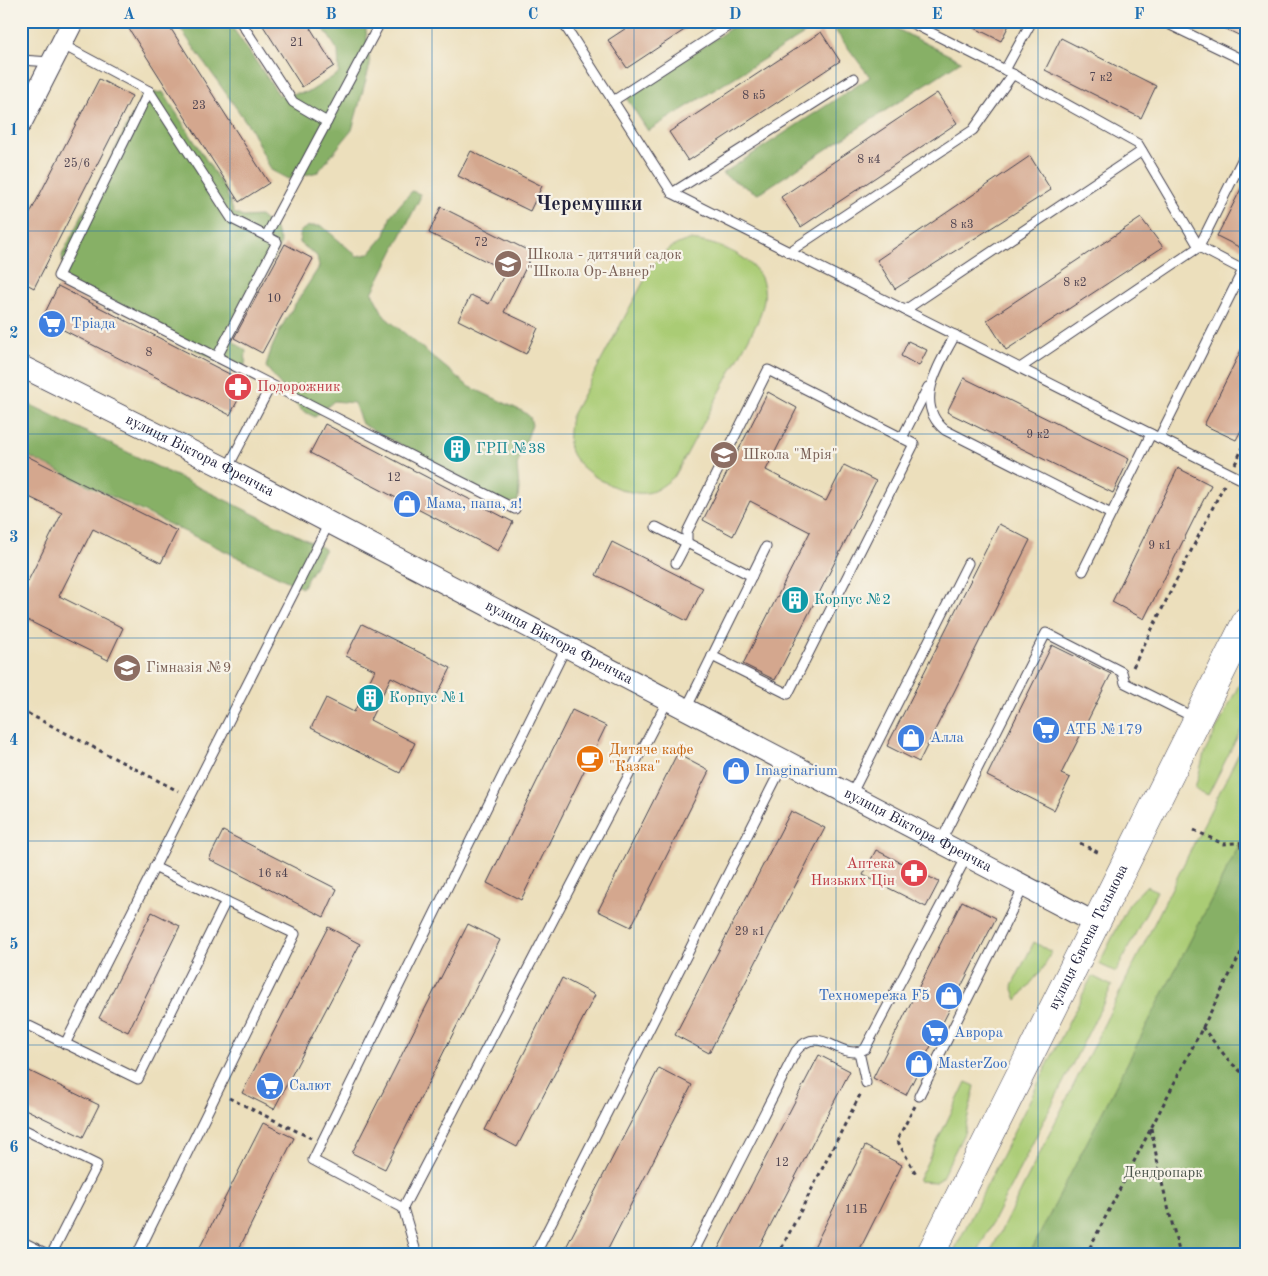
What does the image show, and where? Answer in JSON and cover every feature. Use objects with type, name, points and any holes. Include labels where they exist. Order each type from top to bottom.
[{"type":"main road","name":"вулиця Євгена Тельнова","points":[[930,1255],[1247,620]]},
{"type":"street","points":[[21,123],[73,21]]},
{"type":"street","name":"вулиця Віктора Френчка","points":[[21,366],[227,469],[1095,923]]},
{"type":"lane","points":[[240,21],[293,102],[327,122]]},
{"type":"lane","points":[[562,21],[672,193],[1247,482]]},
{"type":"lane","points":[[613,101],[736,21]]},
{"type":"lane","points":[[908,21],[1009,72],[1138,144],[1199,247],[1243,270],[1155,436],[1111,514],[1083,571]]},
{"type":"lane","points":[[788,252],[973,130],[1009,72],[1032,21]]},
{"type":"lane","points":[[1162,21],[1247,62]]},
{"type":"lane","points":[[266,236],[378,23]]},
{"type":"lane","points":[[21,60],[57,53],[149,91],[232,219],[277,242],[217,357]]},
{"type":"lane","points":[[672,193],[854,78]]},
{"type":"lane","points":[[149,91],[58,276],[515,509]]},
{"type":"lane","points":[[1020,368],[1199,247],[1247,150]]},
{"type":"lane","points":[[905,310],[1142,151]]},
{"type":"lane","points":[[902,438],[955,335]]},
{"type":"lane","points":[[676,563],[687,542],[686,532],[768,370],[914,444],[788,694],[712,656]]},
{"type":"lane","points":[[930,382],[931,413],[937,424],[945,430],[1111,514]]},
{"type":"lane","points":[[227,469],[271,385]]},
{"type":"lane","points":[[65,1044],[329,522]]},
{"type":"lane","points":[[656,527],[752,576]]},
{"type":"lane","points":[[417,1255],[414,1253],[403,1208],[677,704],[712,656],[766,547]]},
{"type":"lane","points":[[851,795],[968,563]]},
{"type":"lane","points":[[940,842],[1046,633],[1122,672],[1125,683],[1197,719]]},
{"type":"lane","points":[[403,1208],[314,1160],[567,646]]},
{"type":"lane","points":[[535,1255],[785,761]]},
{"type":"lane","points":[[692,1255],[796,1050],[808,1040],[817,1039],[848,1052],[859,1052],[870,1043],[967,856]]},
{"type":"lane","points":[[138,1255],[295,934],[154,867]]},
{"type":"lane","points":[[920,1096],[1024,886]]},
{"type":"lane","points":[[21,1022],[138,1079],[226,901]]},
{"type":"lane","points":[[859,1052],[866,1083]]},
{"type":"lane","points":[[21,1128],[96,1164],[50,1255],[21,1241]]},
{"type":"path","points":[[1125,683],[1247,439]]},
{"type":"path","points":[[21,710],[190,797]]},
{"type":"path","points":[[1194,830],[1223,844],[1247,842]]},
{"type":"path","points":[[1080,843],[1101,854]]},
{"type":"path","points":[[1240,844],[1247,863]]},
{"type":"path","points":[[1086,1255],[1247,941]]},
{"type":"path","points":[[1202,1027],[1230,1062],[1247,1077]]},
{"type":"path","points":[[778,1255],[866,1083]]},
{"type":"path","points":[[217,1092],[322,1144]]},
{"type":"path","points":[[916,1174],[898,1140],[920,1096]]},
{"type":"path","points":[[1151,1128],[1160,1175],[1180,1255]]},
{"type":"green space","points":[[175,21],[228,21],[279,95],[309,92],[339,73],[338,51],[319,21],[365,21],[370,65],[352,130],[318,172],[288,179],[271,170],[251,129]]},
{"type":"green space","points":[[741,21],[825,21],[648,131],[627,99]]},
{"type":"green space","points":[[828,21],[881,21],[961,61],[758,194],[722,174],[870,77]]},
{"type":"green space","points":[[163,92],[226,191],[234,213],[243,217],[260,216],[276,230],[281,243],[232,334],[233,341],[246,351],[245,365],[234,370],[181,342],[131,308],[78,291],[64,276],[62,255],[143,94]]},
{"type":"green space","points":[[412,191],[420,194],[420,198],[372,293],[385,317],[468,386],[524,412],[530,417],[532,425],[517,465],[518,501],[498,505],[433,462],[362,424],[354,403],[334,401],[315,417],[301,410],[266,367],[281,328],[319,267],[317,256],[300,243],[300,231],[309,226],[322,226],[357,256],[369,254],[385,235],[391,215]]},
{"type":"green space","points":[[689,240],[724,248],[746,260],[761,277],[764,288],[763,306],[757,323],[675,476],[654,491],[637,493],[626,491],[603,482],[583,468],[576,460],[571,452],[569,443],[571,417],[652,266],[668,250]]},
{"type":"green space","points":[[21,400],[325,549],[302,588],[21,453]]},
{"type":"green space","points":[[1247,669],[1247,718],[1208,795],[1195,789],[1204,754]]},
{"type":"green space","name":"Дендропарк","points":[[1247,737],[1247,1255],[989,1255]]},
{"type":"green space","name":"Дендропарк","points":[[1247,830],[1247,1255],[1029,1255]]},
{"type":"green space","points":[[1146,886],[1157,891],[1116,972],[1099,964],[1129,904]]},
{"type":"green space","points":[[1034,942],[1051,952],[1044,967],[1017,1000],[1012,986]]},
{"type":"green space","points":[[1092,976],[1112,986],[976,1255],[952,1255]]},
{"type":"green space","points":[[966,1082],[975,1086],[964,1133],[941,1179],[936,1182],[918,1181]]},
{"type":"building","points":[[140,21],[166,21],[269,183],[239,202],[129,29]]},
{"type":"building","points":[[260,21],[306,21],[334,66],[302,87]]},
{"type":"building","points":[[637,21],[698,21],[627,68],[608,40]]},
{"type":"building","points":[[961,21],[1011,21],[1001,41]]},
{"type":"building","points":[[1209,21],[1247,21],[1247,39]]},
{"type":"building","points":[[821,32],[840,61],[688,161],[669,132]]},
{"type":"building","points":[[1061,38],[1156,86],[1141,118],[1045,70]]},
{"type":"building","points":[[99,79],[132,96],[34,288],[21,281],[21,231]]},
{"type":"building","points":[[937,93],[957,123],[801,227],[781,197]]},
{"type":"building","points":[[471,151],[542,186],[530,211],[458,176]]},
{"type":"building","points":[[1030,156],[1051,190],[895,289],[877,260]]},
{"type":"building","points":[[1247,177],[1247,251],[1217,236]]},
{"type":"building","points":[[441,207],[533,253],[504,312],[538,328],[526,354],[458,320],[471,295],[489,304],[506,271],[429,233]]},
{"type":"building","points":[[1141,218],[1163,247],[1006,350],[987,320]]},
{"type":"building","points":[[285,244],[313,259],[262,353],[234,338]]},
{"type":"building","points":[[58,286],[247,383],[230,415],[42,319]]},
{"type":"building","points":[[1247,338],[1247,419],[1236,440],[1204,425]]},
{"type":"building","points":[[908,341],[927,350],[919,366],[901,356]]},
{"type":"building","points":[[964,378],[1129,459],[1113,493],[947,412]]},
{"type":"building","name":"Корпус №2","points":[[768,392],[797,408],[766,470],[826,501],[844,465],[876,481],[775,680],[743,664],[810,532],[750,501],[733,536],[703,520]]},
{"type":"building","points":[[325,424],[513,522],[498,551],[310,453]]},
{"type":"building","name":"ГРП №38","points":[[454,437],[467,443],[460,461],[447,455]]},
{"type":"building","points":[[21,453],[177,531],[161,563],[93,529],[59,596],[123,628],[108,660],[21,617],[21,577],[28,581],[62,513],[21,493]]},
{"type":"building","points":[[1178,468],[1211,485],[1144,619],[1112,602]]},
{"type":"building","points":[[999,524],[1030,540],[919,762],[887,746]]},
{"type":"building","points":[[612,542],[703,588],[687,621],[596,575]]},
{"type":"building","name":"Корпус №1","points":[[362,624],[451,668],[435,699],[391,677],[370,720],[415,743],[400,773],[311,728],[326,698],[354,712],[375,670],[346,656]]},
{"type":"building","name":"АТБ №179","points":[[1052,645],[1111,674],[1061,774],[1070,778],[1054,810],[987,776]]},
{"type":"building","points":[[572,710],[606,726],[521,900],[487,883]]},
{"type":"building","points":[[677,754],[709,771],[631,927],[598,911]]},
{"type":"building","points":[[791,811],[825,828],[709,1053],[675,1035]]},
{"type":"building","points":[[223,831],[337,889],[324,917],[209,859]]},
{"type":"building","points":[[876,850],[939,882],[926,907],[863,875]]},
{"type":"building","points":[[962,901],[996,918],[906,1095],[873,1078]]},
{"type":"building","points":[[152,912],[180,926],[128,1032],[99,1018]]},
{"type":"building","points":[[468,924],[500,940],[385,1169],[352,1153]]},
{"type":"building","points":[[328,927],[360,944],[274,1109],[242,1093]]},
{"type":"building","points":[[562,978],[595,995],[517,1147],[485,1130]]},
{"type":"building","points":[[819,1055],[850,1071],[755,1255],[715,1255]]},
{"type":"building","points":[[21,1067],[99,1105],[83,1137],[21,1107]]},
{"type":"building","points":[[659,1068],[692,1085],[605,1255],[562,1255]]},
{"type":"building","points":[[263,1123],[294,1138],[236,1255],[196,1255]]},
{"type":"building","points":[[865,1146],[902,1165],[857,1255],[810,1255]]},
{"type":"place","name":"Школа - дитячий садок \"Школа Ор-Авнер\"","points":[[508,264]]},
{"type":"place","name":"Тріада","points":[[52,324]]},
{"type":"place","name":"Подорожник","points":[[238,387]]},
{"type":"place","name":"ГРП №38","points":[[457,449]]},
{"type":"place","name":"Школа \"Мрія\"","points":[[724,455]]},
{"type":"place","name":"Мама, папа, я!","points":[[407,504]]},
{"type":"place","name":"Корпус №2","points":[[795,600]]},
{"type":"place","name":"Гімназія №9","points":[[127,668]]},
{"type":"place","name":"Корпус №1","points":[[370,698]]},
{"type":"place","name":"АТБ №179","points":[[1046,730]]},
{"type":"place","name":"Алла","points":[[911,738]]},
{"type":"place","name":"Дитяче кафе \"Казка\"","points":[[590,759]]},
{"type":"place","name":"Imaginarium","points":[[736,771]]},
{"type":"place","name":"Аптека Низьких Цін","points":[[914,873]]},
{"type":"place","name":"Техномережа F5","points":[[949,996]]},
{"type":"place","name":"Аврора","points":[[935,1033]]},
{"type":"place","name":"MasterZoo","points":[[919,1064]]},
{"type":"place","name":"Салют","points":[[270,1086]]},
{"type":"district","name":"Черемушки","points":[[589,205]]}]
